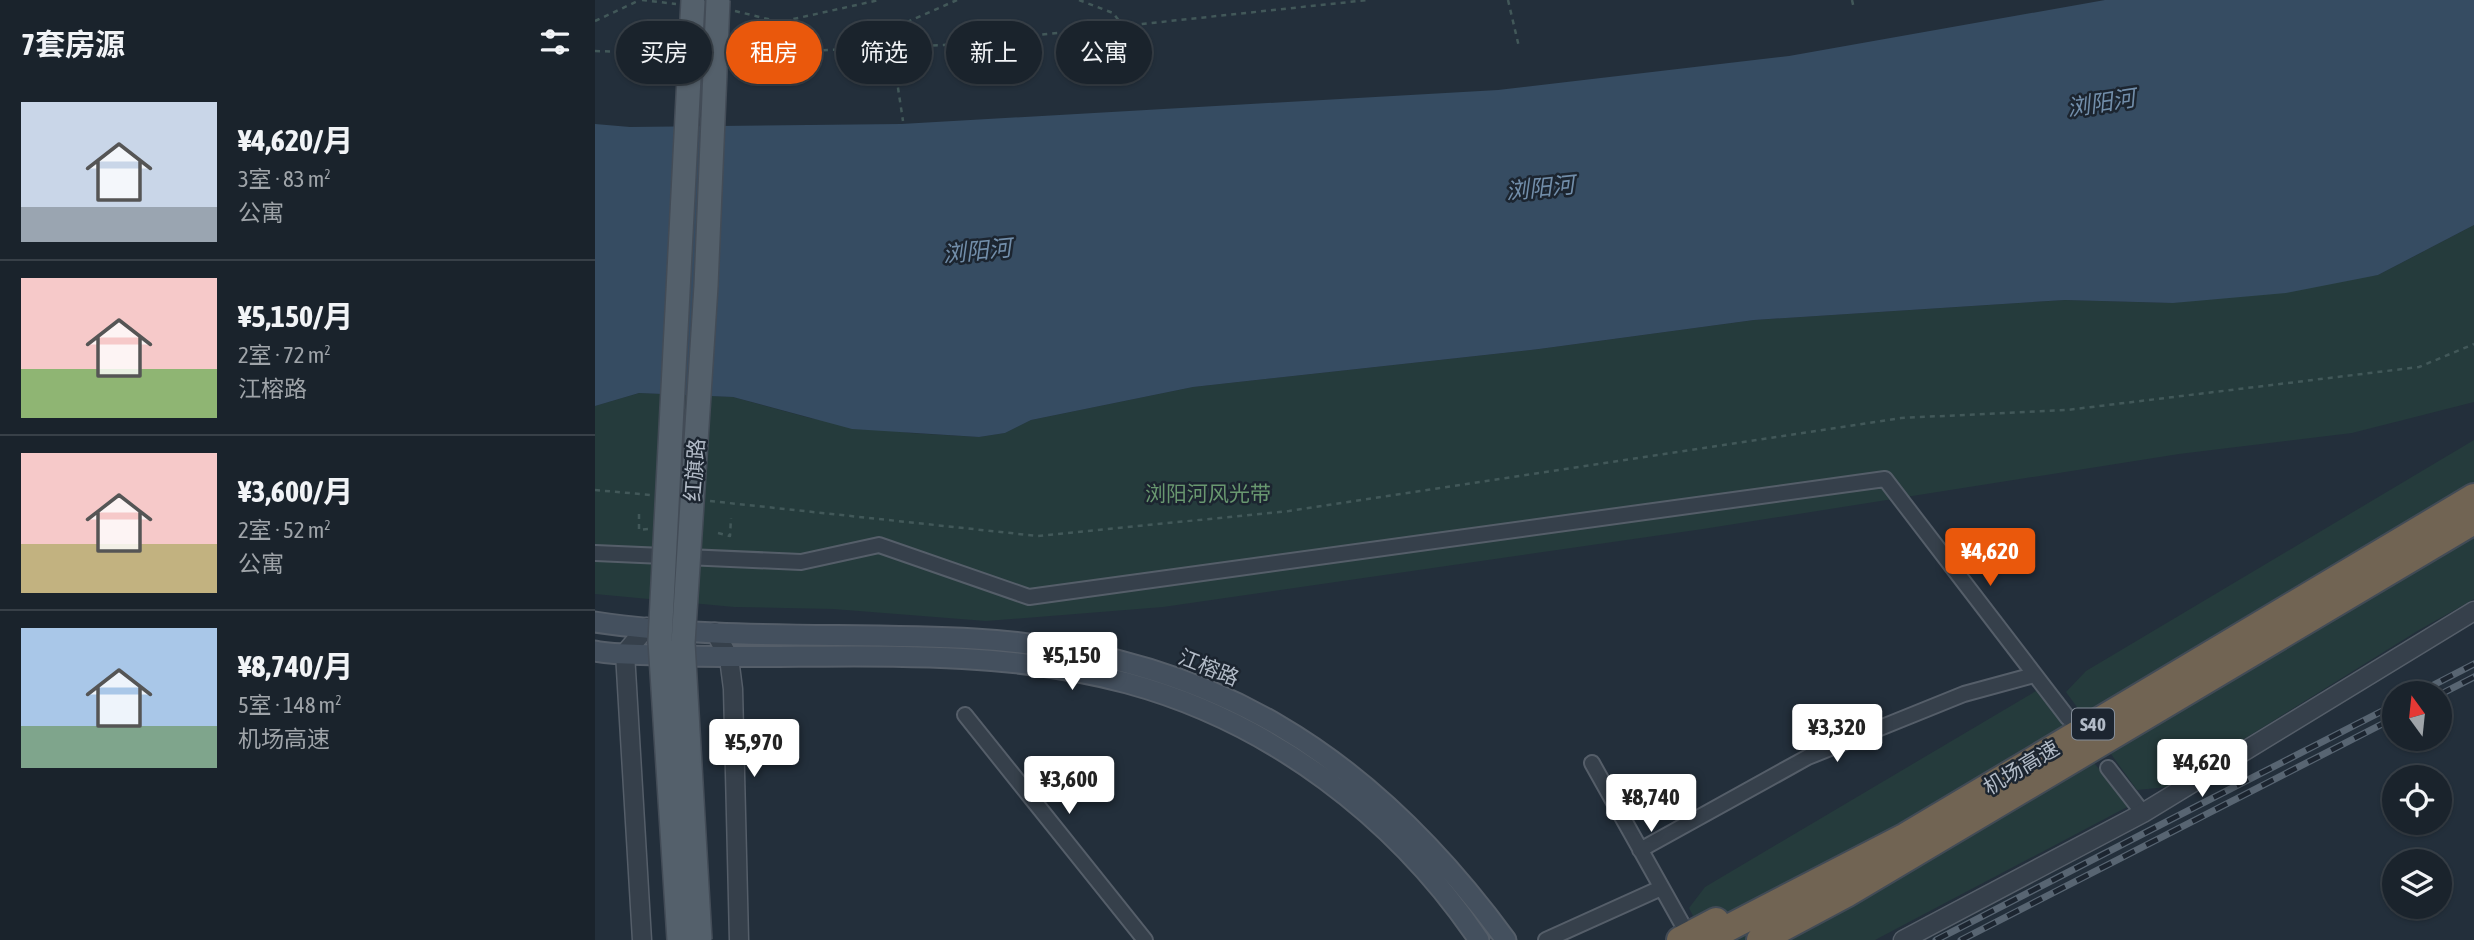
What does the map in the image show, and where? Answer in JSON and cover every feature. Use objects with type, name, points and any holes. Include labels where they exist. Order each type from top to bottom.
[{"type":"highway","name":"机场高速","points":[[1705,940],[1906,836],[2474,497]]},
{"type":"highway","name":"机场高速","points":[[1760,940],[1846,894],[2474,521]]},
{"type":"highway","points":[[1681,931],[1825,878]]},
{"type":"main road","name":"红旗路","points":[[679,940],[660,641],[686,2]]},
{"type":"main road","name":"红旗路","points":[[700,940],[683,643],[724,5]]},
{"type":"main road","name":"江榕路","points":[[595,622],[715,632],[975,639],[1024,644],[1175,676],[1236,702],[1347,769],[1426,842],[1471,892],[1506,940]]},
{"type":"main road","name":"江榕路","points":[[595,651],[729,658],[936,656],[994,660],[1128,683],[1185,704],[1276,745],[1329,781],[1389,832],[1432,877],[1479,940]]},
{"type":"street","points":[[595,553],[801,562],[879,545],[1030,597],[1885,479],[2068,718]]},
{"type":"street","points":[[1903,940],[2143,813],[2474,611]]},
{"type":"street","points":[[642,940],[625,653],[647,627]]},
{"type":"street","points":[[715,632],[729,658],[739,940]]},
{"type":"street","points":[[1640,850],[1808,757],[1963,694],[2033,675]]},
{"type":"street","points":[[965,715],[1145,940]]},
{"type":"street","points":[[1592,763],[1661,888],[1681,931]]},
{"type":"street","points":[[2108,768],[2143,813]]},
{"type":"street","points":[[1546,940],[1661,888]]},
{"type":"path","points":[[595,21],[641,0],[686,2]]},
{"type":"path","points":[[784,21],[879,0]]},
{"type":"path","points":[[909,21],[957,0]]},
{"type":"path","points":[[1079,0],[1114,13],[1120,21]]},
{"type":"path","points":[[1152,23],[1368,0]]},
{"type":"path","points":[[1508,0],[1519,47]]},
{"type":"path","points":[[1852,0],[1854,9]]},
{"type":"path","points":[[724,5],[777,21]]},
{"type":"path","points":[[932,44],[1056,32]]},
{"type":"path","points":[[595,51],[616,51]]},
{"type":"path","points":[[722,54],[726,54]]},
{"type":"path","points":[[897,84],[903,121]]},
{"type":"path","points":[[704,500],[1038,536],[1289,510],[1901,418],[2067,410],[2419,367],[2474,344]]},
{"type":"path","points":[[595,490],[663,496]]},
{"type":"path","points":[[639,514],[639,530],[653,528]]},
{"type":"path","points":[[718,533],[730,536],[731,518]]},
{"type":"green space","name":"浏阳河风光带","points":[[2474,225],[2474,402],[2352,433],[2179,454],[1703,529],[1163,607],[986,621],[833,609],[734,607],[595,594],[595,406],[639,393],[733,397],[810,418],[910,433],[979,437],[1005,433],[1031,420],[1193,387],[1539,349],[1754,320],[2065,300],[2173,303],[2378,275]]},
{"type":"green space","points":[[2474,440],[2474,599],[2419,630],[2167,787],[2137,790],[2066,692],[2086,671]]},
{"type":"green space","points":[[2036,691],[2129,806],[1875,940],[1705,940],[1689,908],[1705,887]]},
{"type":"water","name":"浏阳河","points":[[2105,0],[2474,0],[2474,225],[2378,275],[2286,293],[2173,303],[2065,300],[1754,320],[1539,349],[1193,387],[1031,420],[1005,433],[979,437],[852,429],[733,397],[639,393],[595,406],[595,124],[630,127],[901,124],[1498,90],[1789,56]]},
{"type":"railway","points":[[2441,681],[2474,664]]},
{"type":"railway","points":[[2452,688],[2474,677]]},
{"type":"railway","points":[[1936,940],[2382,711]]},
{"type":"railway","points":[[1961,940],[2382,724]]}]
